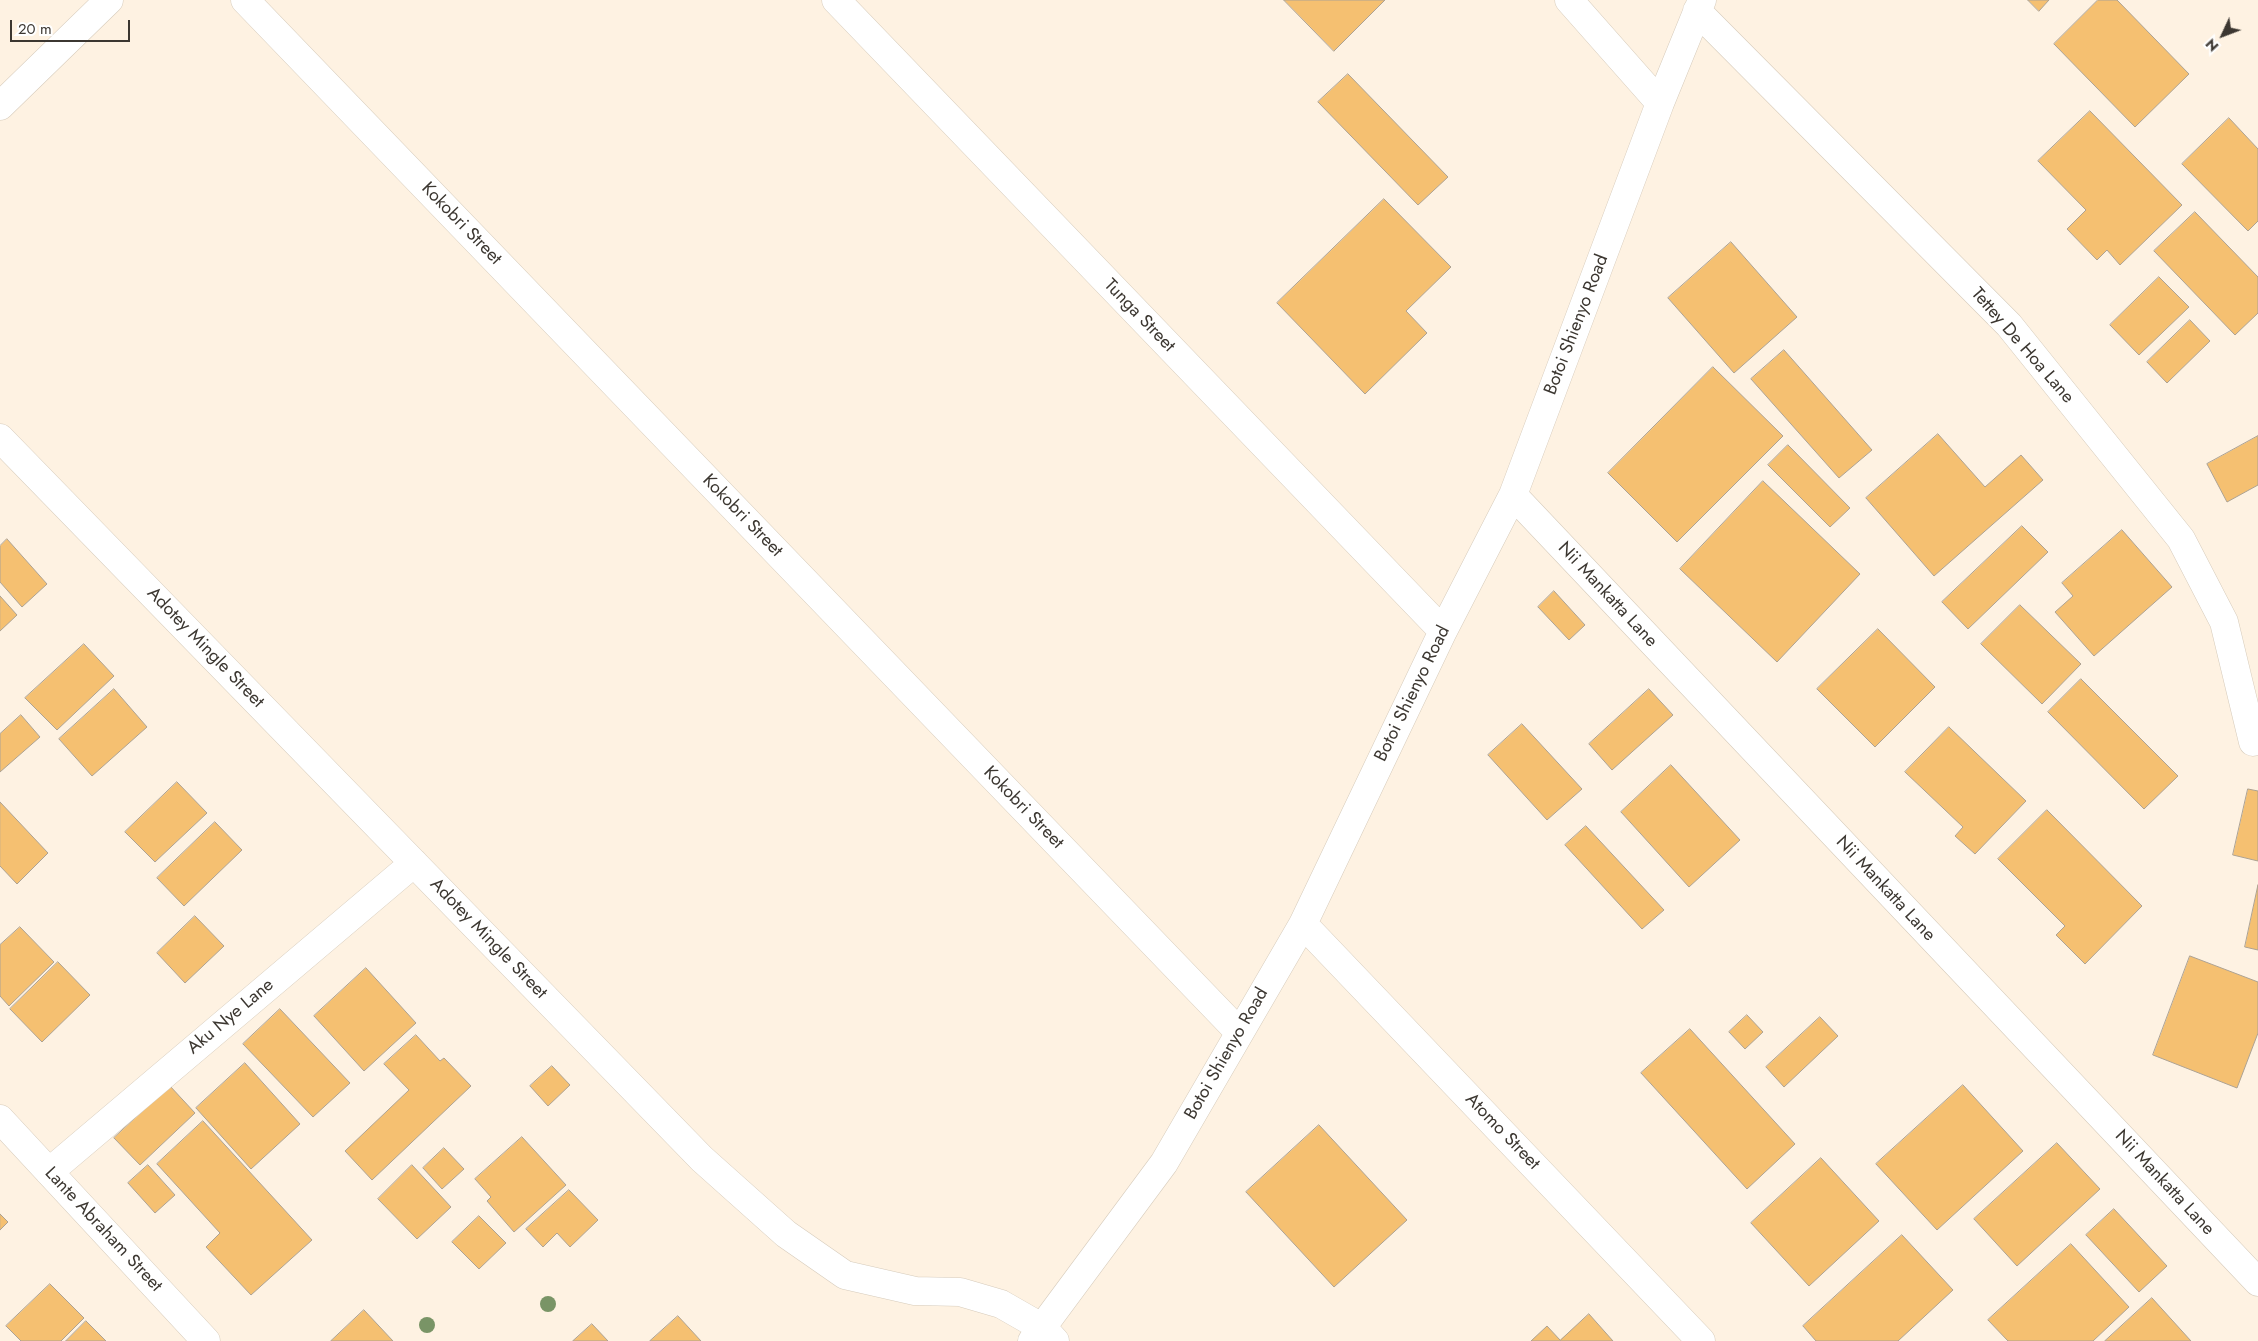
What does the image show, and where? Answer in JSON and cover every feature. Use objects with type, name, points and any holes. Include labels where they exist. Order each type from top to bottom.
[{"type":"street","points":[[0,106],[109,0]]},
{"type":"street","name":"Kokobri Street","points":[[245,0],[1239,1032]]},
{"type":"street","name":"Tunga Street","points":[[836,0],[1443,631]]},
{"type":"street","points":[[1569,0],[1660,103]]},
{"type":"street","name":"Botoi Shienyo Road","points":[[1043,1337],[1164,1163],[1303,924],[1443,631],[1513,495],[1660,103],[1699,5]]},
{"type":"street","name":"Tettey De Hoa Lane","points":[[1699,5],[2009,324],[2181,539],[2224,622],[2253,742]]},
{"type":"street","name":"Adotey Mingle Street","points":[[0,438],[702,1159],[786,1234],[845,1275],[915,1290],[960,1292],[1001,1304],[1043,1337]]},
{"type":"street","name":"Nii Mankatta Lane","points":[[1513,495],[2258,1282]]},
{"type":"street","name":"Aku Nye Lane","points":[[49,1172],[414,863]]},
{"type":"street","name":"Atomo Street","points":[[1303,924],[1701,1341]]},
{"type":"street","name":"Lante Abraham Street","points":[[0,1119],[206,1341]]},
{"type":"building","points":[[1284,0],[1385,0],[1334,51]]},
{"type":"building","points":[[2028,0],[2049,0],[2039,11]]},
{"type":"building","points":[[2098,0],[2117,0],[2189,74],[2135,127],[2054,44]]},
{"type":"building","points":[[1348,74],[1448,177],[1418,205],[1318,102]]},
{"type":"building","points":[[2090,111],[2182,205],[2120,265],[2107,250],[2097,260],[2067,229],[2086,210],[2038,161]]},
{"type":"building","points":[[2229,118],[2258,149],[2258,221],[2248,231],[2182,164]]},
{"type":"building","points":[[1384,199],[1451,267],[1406,311],[1427,333],[1365,394],[1277,303]]},
{"type":"building","points":[[2195,212],[2258,277],[2258,313],[2235,335],[2154,251]]},
{"type":"building","points":[[1731,242],[1797,317],[1734,373],[1668,298]]},
{"type":"building","points":[[2159,277],[2189,307],[2139,355],[2110,325]]},
{"type":"building","points":[[2190,320],[2210,341],[2167,383],[2147,362]]},
{"type":"building","points":[[1784,350],[1872,450],[1839,478],[1751,379]]},
{"type":"building","points":[[1713,367],[1783,436],[1677,542],[1608,473]]},
{"type":"building","points":[[1938,434],[1985,487],[2021,455],[2043,480],[1934,576],[1866,498]]},
{"type":"building","points":[[2258,436],[2258,485],[2227,502],[2207,464]]},
{"type":"building","points":[[1788,445],[1850,508],[1830,527],[1768,465]]},
{"type":"building","points":[[1763,481],[1860,574],[1777,662],[1680,569]]},
{"type":"building","points":[[2022,526],[2048,552],[1968,629],[1942,602]]},
{"type":"building","points":[[2122,530],[2172,587],[2094,656],[2055,612],[2073,596],[2062,583]]},
{"type":"building","points":[[7,539],[47,584],[22,607],[0,582],[0,546]]},
{"type":"building","points":[[1554,591],[1585,625],[1569,640],[1538,607]]},
{"type":"building","points":[[0,596],[17,615],[0,631]]},
{"type":"building","points":[[2020,605],[2081,664],[2042,704],[1981,644]]},
{"type":"building","points":[[1878,629],[1935,687],[1875,747],[1817,689]]},
{"type":"building","points":[[84,644],[114,676],[57,730],[25,698]]},
{"type":"building","points":[[2081,679],[2178,776],[2144,809],[2048,712]]},
{"type":"building","points":[[114,689],[147,727],[92,776],[59,739]]},
{"type":"building","points":[[1649,689],[1673,715],[1612,770],[1589,744]]},
{"type":"building","points":[[21,715],[40,737],[0,772],[0,734]]},
{"type":"building","points":[[1522,724],[1582,789],[1547,820],[1488,755]]},
{"type":"building","points":[[1949,727],[2026,801],[1975,854],[1955,836],[1963,827],[1905,772]]},
{"type":"building","points":[[1671,765],[1740,840],[1689,887],[1621,812]]},
{"type":"building","points":[[177,782],[207,813],[155,862],[125,832]]},
{"type":"building","points":[[2248,789],[2258,791],[2258,861],[2233,855]]},
{"type":"building","points":[[0,802],[48,853],[17,884],[0,866]]},
{"type":"building","points":[[2047,810],[2142,906],[2085,964],[2056,935],[2065,926],[1998,859]]},
{"type":"building","points":[[215,822],[242,850],[184,906],[157,878]]},
{"type":"building","points":[[1586,826],[1664,910],[1642,929],[1565,845]]},
{"type":"building","points":[[2258,885],[2258,950],[2245,947]]},
{"type":"building","points":[[195,916],[224,946],[185,983],[157,953]]},
{"type":"building","points":[[20,927],[54,962],[9,1006],[0,996],[0,945]]},
{"type":"building","points":[[2190,956],[2258,982],[2258,1033],[2237,1088],[2153,1055]]},
{"type":"building","points":[[58,962],[90,995],[42,1042],[10,1009]]},
{"type":"building","points":[[366,968],[416,1023],[364,1071],[314,1016]]},
{"type":"building","points":[[280,1009],[350,1083],[313,1117],[243,1044]]},
{"type":"building","points":[[1747,1015],[1763,1032],[1745,1049],[1729,1032]]},
{"type":"building","points":[[1820,1017],[1838,1036],[1784,1087],[1766,1067]]},
{"type":"building","points":[[1690,1029],[1795,1144],[1747,1189],[1641,1073]]},
{"type":"building","points":[[416,1035],[440,1061],[444,1058],[471,1086],[372,1180],[345,1151],[409,1090],[384,1064]]},
{"type":"building","points":[[245,1063],[300,1124],[251,1169],[196,1108]]},
{"type":"building","points":[[552,1066],[570,1085],[548,1106],[530,1086]]},
{"type":"building","points":[[1963,1085],[2023,1151],[1937,1230],[1876,1164]]},
{"type":"building","points":[[170,1086],[195,1113],[140,1165],[114,1138]]},
{"type":"building","points":[[203,1121],[312,1240],[251,1295],[206,1247],[220,1233],[157,1164]]},
{"type":"building","points":[[1319,1125],[1407,1220],[1334,1287],[1246,1192]]},
{"type":"building","points":[[522,1137],[566,1185],[514,1232],[487,1201],[491,1197],[475,1179]]},
{"type":"building","points":[[2057,1143],[2100,1189],[2017,1266],[1974,1219]]},
{"type":"building","points":[[444,1148],[464,1169],[442,1189],[423,1168]]},
{"type":"building","points":[[1821,1158],[1879,1221],[1809,1286],[1751,1223]]},
{"type":"building","points":[[148,1165],[175,1195],[155,1213],[128,1183]]},
{"type":"building","points":[[412,1165],[451,1207],[417,1239],[378,1199]]},
{"type":"building","points":[[569,1190],[598,1220],[570,1247],[557,1233],[543,1247],[526,1229]]},
{"type":"building","points":[[2114,1209],[2167,1266],[2139,1292],[2086,1235]]},
{"type":"building","points":[[0,1214],[8,1222],[0,1230]]},
{"type":"building","points":[[479,1216],[506,1243],[479,1269],[452,1242]]},
{"type":"building","points":[[1902,1235],[1953,1290],[1898,1341],[1816,1341],[1803,1326]]},
{"type":"building","points":[[2071,1244],[2129,1307],[2093,1341],[2008,1341],[1988,1320]]},
{"type":"building","points":[[50,1284],[84,1318],[61,1341],[21,1341],[6,1326]]},
{"type":"building","points":[[2152,1298],[2191,1341],[2105,1341]]},
{"type":"building","points":[[364,1310],[393,1341],[331,1341]]},
{"type":"building","points":[[1589,1314],[1613,1341],[1531,1341],[1547,1326],[1560,1340]]},
{"type":"building","points":[[678,1316],[701,1341],[650,1341]]},
{"type":"building","points":[[86,1321],[106,1341],[66,1341]]},
{"type":"building","points":[[592,1324],[608,1341],[573,1341]]}]
